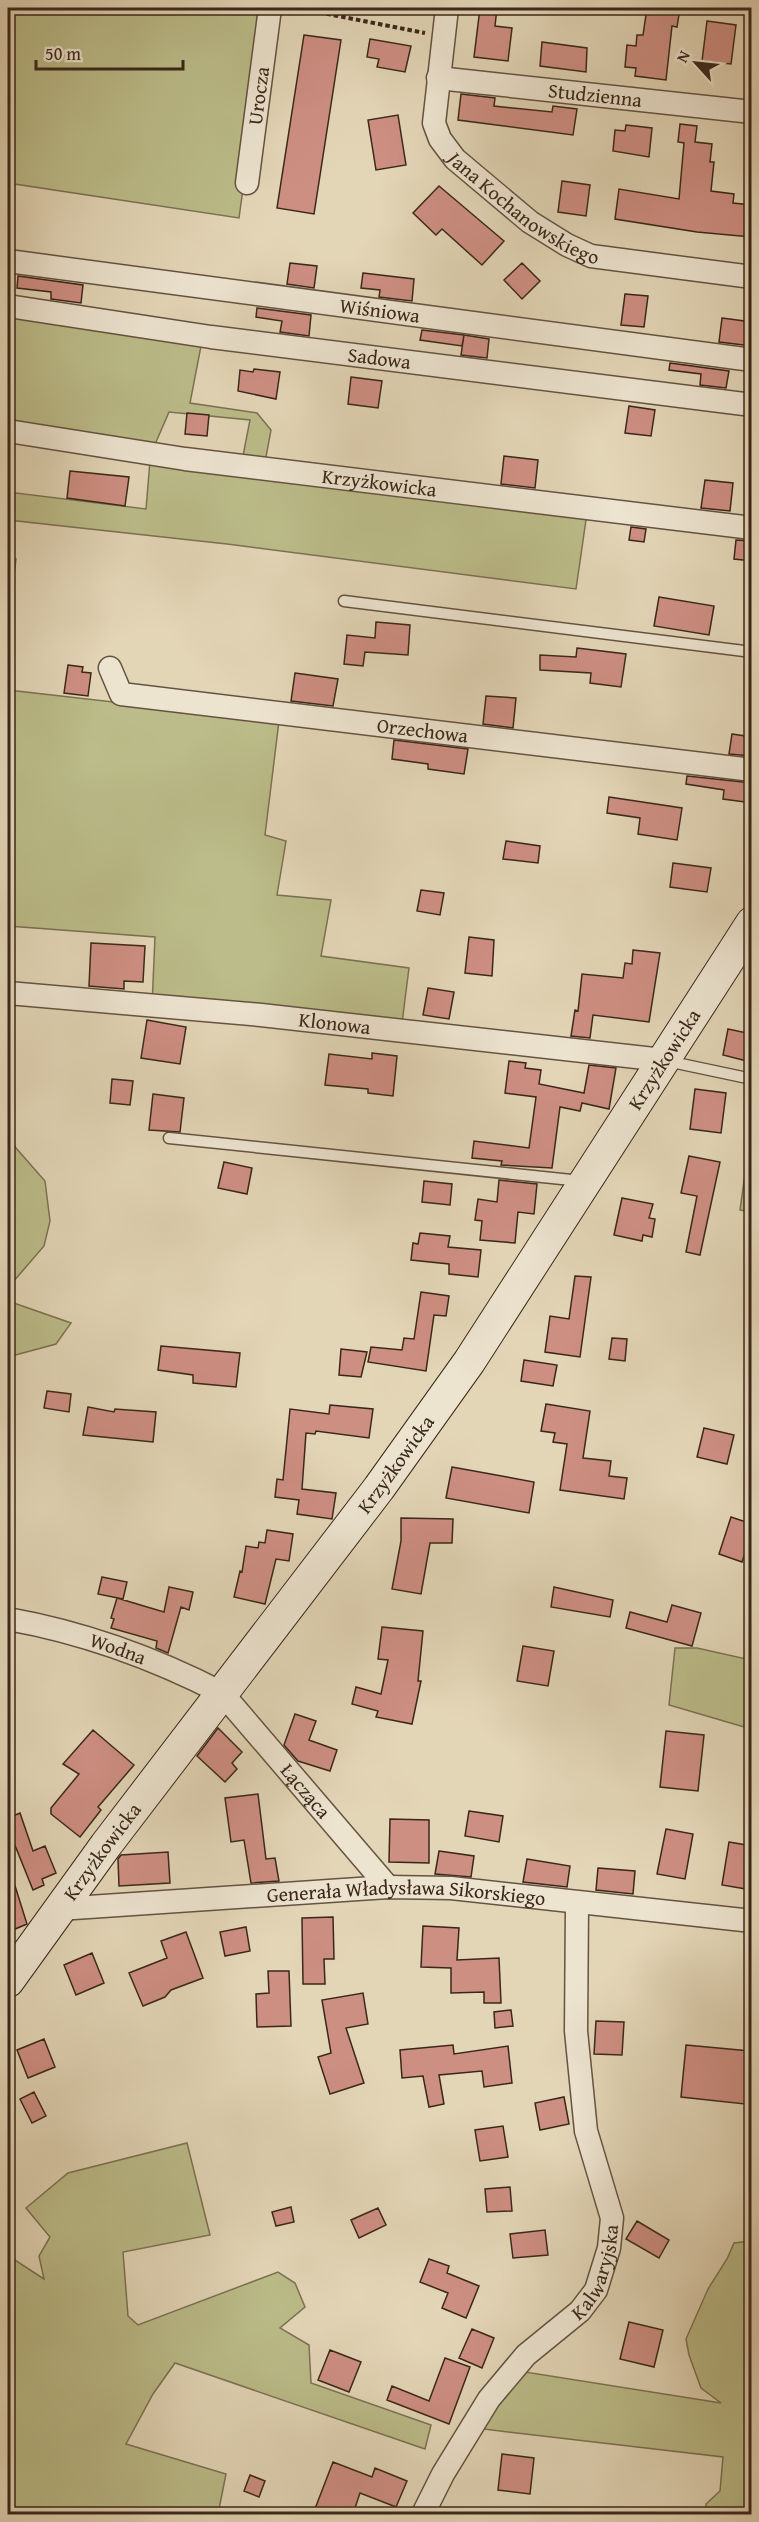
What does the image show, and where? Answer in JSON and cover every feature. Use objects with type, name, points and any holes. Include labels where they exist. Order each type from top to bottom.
[{"type":"street","name":"Urocza","points":[[247,183],[270,8]]},
{"type":"street","name":"Jana Kochanowskiego","points":[[447,8],[434,123],[445,148],[455,159],[530,222],[591,256],[752,277]]},
{"type":"street","name":"Studzienna","points":[[438,78],[752,112]]},
{"type":"street","name":"Wiśniowa","points":[[8,261],[752,360]]},
{"type":"street","name":"Sadowa","points":[[8,306],[210,337],[752,405]]},
{"type":"street","name":"Krzyżkowicka","points":[[8,431],[185,459],[752,528]]},
{"type":"street","name":"Orzechowa","points":[[110,668],[121,694],[752,770]]},
{"type":"street","name":"Krzyżkowicka","points":[[8,1981],[59,1909],[393,1469],[475,1352],[752,923]]},
{"type":"street","name":"Klonowa","points":[[8,993],[261,1016],[663,1060]]},
{"type":"street","name":"Wodna","points":[[8,1619],[56,1627],[192,1678],[222,1693]]},
{"type":"street","name":"Łącząca","points":[[222,1693],[388,1887]]},
{"type":"street","name":"Generała Władysława Sikorskiego","points":[[59,1909],[388,1887],[451,1888],[577,1904],[752,1921]]},
{"type":"street","name":"Kalwaryjska","points":[[423,2514],[443,2474],[489,2398],[526,2355],[580,2311],[596,2290],[609,2248],[612,2218],[586,2131],[576,2031],[577,1904]]},
{"type":"lane","points":[[344,601],[752,652]]},
{"type":"lane","points":[[663,1060],[752,1079]]},
{"type":"lane","points":[[169,1138],[585,1182]]},
{"type":"path","points":[[297,8],[444,37]]},
{"type":"green space","points":[[8,8],[58,8],[94,13],[95,8],[268,8],[239,218],[8,183]]},
{"type":"green space","points":[[8,312],[202,341],[190,403],[257,413],[271,430],[263,473],[587,513],[576,589],[227,544],[8,520],[8,492],[146,509],[150,461],[240,471],[250,420],[169,412],[153,449],[8,431]]},
{"type":"green space","points":[[8,558],[16,559],[8,628]]},
{"type":"green space","points":[[8,690],[279,721],[265,835],[286,841],[277,895],[331,900],[321,956],[409,968],[401,1031],[152,1006],[155,937],[8,926]]},
{"type":"green space","points":[[8,1132],[16,1148],[45,1181],[50,1221],[44,1246],[13,1282],[8,1281]]},
{"type":"green space","points":[[749,1145],[752,1145],[751,1212],[740,1210]]},
{"type":"green space","points":[[8,1301],[71,1323],[56,1344],[8,1357]]},
{"type":"green space","points":[[675,1648],[697,1648],[751,1660],[751,1729],[669,1705]]},
{"type":"green space","points":[[187,2143],[210,2235],[123,2252],[128,2316],[138,2325],[278,2272],[295,2283],[305,2307],[280,2328],[309,2345],[311,2383],[431,2425],[425,2449],[175,2363],[153,2394],[126,2444],[226,2474],[218,2514],[8,2514],[8,2260],[12,2258],[44,2279],[39,2256],[50,2237],[26,2208],[68,2173]]},
{"type":"green space","points":[[751,2241],[751,2514],[706,2514],[706,2504],[720,2491],[723,2457],[483,2429],[519,2371],[721,2403],[701,2388],[689,2355],[686,2339],[708,2289],[734,2243]]},
{"type":"building","points":[[480,8],[497,8],[495,26],[512,28],[508,61],[474,57]]},
{"type":"building","points":[[647,8],[680,8],[677,27],[672,26],[666,80],[635,76],[636,68],[625,67],[627,45],[636,46],[637,35],[643,35]]},
{"type":"building","points":[[707,21],[736,25],[731,64],[702,61]]},
{"type":"building","points":[[304,35],[341,40],[314,214],[277,208]]},
{"type":"building","points":[[370,39],[411,46],[405,72],[377,67],[379,59],[367,57]]},
{"type":"building","points":[[542,42],[587,48],[586,72],[540,66]]},
{"type":"building","points":[[461,94],[495,98],[494,106],[552,112],[553,106],[577,109],[573,135],[458,120]]},
{"type":"building","points":[[398,115],[406,165],[376,170],[368,120]]},
{"type":"building","points":[[680,124],[697,126],[695,142],[712,144],[710,162],[714,162],[711,191],[734,194],[733,203],[752,205],[751,237],[697,232],[615,219],[619,189],[679,199],[684,143],[678,142]]},
{"type":"building","points":[[626,125],[652,128],[649,157],[613,151],[615,130],[625,131]]},
{"type":"building","points":[[562,181],[590,185],[586,216],[558,212]]},
{"type":"building","points":[[439,186],[504,241],[482,265],[442,229],[436,235],[413,213]]},
{"type":"building","points":[[290,263],[317,266],[314,288],[287,284]]},
{"type":"building","points":[[522,263],[540,281],[522,299],[504,280]]},
{"type":"building","points":[[363,273],[414,279],[412,301],[379,297],[380,290],[361,288]]},
{"type":"building","points":[[18,276],[83,285],[81,303],[51,299],[51,292],[17,288]]},
{"type":"building","points":[[625,294],[648,296],[644,327],[621,325]]},
{"type":"building","points":[[257,308],[311,315],[309,336],[280,332],[282,321],[256,317]]},
{"type":"building","points":[[722,318],[752,322],[752,346],[719,342]]},
{"type":"building","points":[[422,330],[464,335],[462,346],[420,340]]},
{"type":"building","points":[[464,335],[489,339],[487,358],[461,355]]},
{"type":"building","points":[[670,363],[729,371],[726,388],[700,385],[701,374],[669,370]]},
{"type":"building","points":[[254,369],[280,372],[276,399],[238,391],[240,370],[253,372]]},
{"type":"building","points":[[351,377],[382,381],[378,408],[348,404]]},
{"type":"building","points":[[629,406],[655,410],[651,436],[625,433]]},
{"type":"building","points":[[187,413],[209,415],[207,436],[185,434]]},
{"type":"building","points":[[504,456],[538,460],[535,488],[501,484]]},
{"type":"building","points":[[70,471],[129,477],[125,506],[67,498]]},
{"type":"building","points":[[705,480],[733,483],[730,511],[701,508]]},
{"type":"building","points":[[631,527],[646,529],[644,542],[629,540]]},
{"type":"building","points":[[736,540],[752,541],[752,561],[734,559]]},
{"type":"building","points":[[659,597],[714,606],[709,635],[654,626]]},
{"type":"building","points":[[376,622],[410,625],[408,655],[365,652],[363,666],[344,664],[347,635],[375,638]]},
{"type":"building","points":[[577,648],[626,654],[621,687],[590,683],[591,673],[540,670],[540,655],[576,657]]},
{"type":"building","points":[[68,665],[83,667],[82,672],[91,673],[88,696],[64,693]]},
{"type":"building","points":[[295,673],[338,679],[333,706],[291,701]]},
{"type":"building","points":[[486,696],[516,698],[513,728],[483,724]]},
{"type":"building","points":[[732,734],[752,737],[752,756],[729,754]]},
{"type":"building","points":[[394,740],[468,749],[464,774],[428,769],[428,764],[392,759]]},
{"type":"building","points":[[687,776],[752,783],[752,803],[723,799],[724,790],[686,784]]},
{"type":"building","points":[[609,797],[682,808],[677,840],[638,834],[640,818],[607,813]]},
{"type":"building","points":[[506,841],[540,846],[538,863],[503,859]]},
{"type":"building","points":[[673,863],[711,868],[707,892],[670,887]]},
{"type":"building","points":[[421,890],[444,893],[440,915],[417,911]]},
{"type":"building","points":[[469,937],[494,940],[492,976],[465,973]]},
{"type":"building","points":[[91,943],[145,946],[143,982],[124,981],[124,989],[89,986]]},
{"type":"building","points":[[633,950],[660,953],[649,1022],[593,1015],[590,1038],[571,1036],[575,1010],[578,1011],[582,974],[623,978],[625,963],[632,964]]},
{"type":"building","points":[[428,988],[454,992],[449,1019],[423,1015]]},
{"type":"building","points":[[147,1020],[186,1027],[180,1064],[141,1058]]},
{"type":"building","points":[[728,1029],[752,1034],[747,1061],[723,1055]]},
{"type":"building","points":[[372,1053],[397,1056],[393,1096],[368,1093],[368,1089],[325,1085],[329,1054],[372,1059]]},
{"type":"building","points":[[509,1061],[526,1063],[525,1068],[541,1070],[539,1084],[584,1093],[589,1065],[616,1068],[609,1109],[582,1103],[580,1111],[560,1107],[552,1168],[501,1165],[502,1161],[472,1158],[474,1141],[529,1148],[536,1097],[505,1093]]},
{"type":"building","points":[[112,1079],[133,1081],[130,1105],[110,1103]]},
{"type":"building","points":[[695,1089],[726,1093],[721,1133],[690,1129]]},
{"type":"building","points":[[153,1094],[184,1098],[180,1132],[149,1130]]},
{"type":"building","points":[[689,1156],[720,1162],[700,1255],[686,1252],[697,1196],[681,1193]]},
{"type":"building","points":[[224,1162],[252,1168],[247,1194],[218,1188]]},
{"type":"building","points":[[499,1180],[537,1184],[534,1214],[518,1212],[515,1243],[480,1240],[482,1221],[475,1220],[478,1199],[497,1202]]},
{"type":"building","points":[[424,1181],[452,1184],[450,1205],[422,1202]]},
{"type":"building","points":[[622,1198],[653,1204],[649,1218],[655,1219],[652,1237],[643,1235],[642,1241],[614,1235]]},
{"type":"building","points":[[420,1233],[450,1236],[448,1247],[481,1250],[478,1277],[449,1274],[449,1264],[411,1260],[413,1243],[418,1244]]},
{"type":"building","points":[[575,1276],[591,1277],[580,1357],[545,1352],[550,1316],[569,1319]]},
{"type":"building","points":[[421,1292],[449,1296],[446,1316],[434,1315],[426,1371],[368,1362],[371,1347],[402,1350],[404,1338],[414,1339]]},
{"type":"building","points":[[612,1338],[627,1339],[625,1361],[609,1359]]},
{"type":"building","points":[[161,1346],[240,1353],[236,1387],[193,1383],[193,1375],[158,1370]]},
{"type":"building","points":[[341,1349],[367,1352],[361,1377],[339,1375]]},
{"type":"building","points":[[524,1360],[557,1365],[553,1386],[521,1381]]},
{"type":"building","points":[[47,1391],[71,1394],[69,1412],[44,1408]]},
{"type":"building","points":[[546,1404],[590,1411],[583,1458],[611,1461],[609,1476],[627,1478],[624,1499],[560,1490],[567,1444],[553,1442],[555,1433],[541,1431]]},
{"type":"building","points":[[330,1405],[373,1409],[369,1438],[316,1431],[315,1434],[306,1433],[302,1489],[336,1493],[332,1519],[297,1514],[299,1500],[275,1497],[277,1479],[283,1480],[290,1409],[329,1414]]},
{"type":"building","points":[[88,1407],[114,1412],[115,1409],[156,1412],[153,1442],[83,1435]]},
{"type":"building","points":[[704,1428],[734,1435],[727,1464],[697,1457]]},
{"type":"building","points":[[452,1467],[534,1482],[529,1513],[446,1498]]},
{"type":"building","points":[[731,1517],[752,1524],[752,1533],[742,1562],[719,1554]]},
{"type":"building","points":[[401,1518],[453,1519],[452,1543],[430,1543],[421,1594],[392,1589],[401,1541]]},
{"type":"building","points":[[267,1530],[293,1534],[289,1561],[276,1559],[265,1604],[234,1597],[240,1571],[242,1572],[246,1546],[258,1548],[259,1542],[265,1543]]},
{"type":"building","points":[[102,1577],[127,1582],[123,1599],[98,1594]]},
{"type":"building","points":[[169,1587],[193,1592],[189,1610],[181,1607],[168,1653],[156,1648],[157,1641],[111,1628],[114,1619],[111,1618],[117,1598],[164,1612]]},
{"type":"building","points":[[554,1587],[613,1600],[610,1617],[551,1607]]},
{"type":"building","points":[[672,1605],[701,1613],[692,1646],[626,1628],[630,1612],[667,1622]]},
{"type":"building","points":[[382,1627],[423,1631],[418,1681],[421,1681],[412,1724],[376,1717],[378,1711],[352,1704],[356,1687],[381,1694],[388,1660],[378,1659]]},
{"type":"building","points":[[523,1646],[554,1651],[548,1686],[517,1681]]},
{"type":"building","points":[[295,1714],[316,1721],[309,1740],[337,1750],[330,1771],[298,1761],[284,1745]]},
{"type":"building","points":[[218,1728],[242,1752],[232,1763],[237,1769],[225,1782],[197,1756]]},
{"type":"building","points":[[93,1730],[134,1765],[98,1807],[101,1810],[80,1837],[51,1814],[51,1808],[79,1774],[63,1764]]},
{"type":"building","points":[[666,1731],[704,1735],[698,1791],[660,1787]]},
{"type":"building","points":[[258,1794],[266,1859],[275,1858],[279,1881],[251,1883],[244,1840],[231,1842],[225,1798]]},
{"type":"building","points":[[469,1811],[503,1816],[499,1842],[465,1836]]},
{"type":"building","points":[[20,1813],[33,1851],[45,1846],[56,1873],[42,1879],[44,1885],[33,1890],[8,1828],[8,1818]]},
{"type":"building","points":[[390,1819],[429,1820],[429,1863],[389,1862]]},
{"type":"building","points":[[666,1829],[693,1834],[685,1879],[657,1874]]},
{"type":"building","points":[[729,1842],[752,1846],[752,1890],[722,1885]]},
{"type":"building","points":[[439,1851],[474,1856],[471,1877],[435,1874]]},
{"type":"building","points":[[168,1852],[170,1883],[119,1886],[118,1859],[121,1855]]},
{"type":"building","points":[[527,1859],[570,1866],[567,1887],[523,1882]]},
{"type":"building","points":[[598,1868],[635,1871],[633,1894],[596,1890]]},
{"type":"building","points":[[8,1873],[11,1873],[27,1924],[8,1932]]},
{"type":"building","points":[[333,1917],[334,1959],[324,1959],[325,1984],[303,1984],[302,1918]]},
{"type":"building","points":[[423,1926],[459,1928],[457,1960],[499,1958],[501,2003],[484,2003],[484,1992],[451,1993],[451,1968],[421,1967]]},
{"type":"building","points":[[246,1927],[250,1951],[225,1956],[220,1932]]},
{"type":"building","points":[[186,1932],[203,1978],[171,1990],[165,1997],[143,2006],[129,1973],[167,1958],[161,1941]]},
{"type":"building","points":[[92,1953],[104,1983],[76,1995],[64,1965]]},
{"type":"building","points":[[268,1971],[289,1971],[291,2026],[257,2027],[256,1994],[269,1993]]},
{"type":"building","points":[[363,1993],[368,2024],[346,2028],[364,2083],[330,2094],[318,2057],[331,2053],[322,2000]]},
{"type":"building","points":[[511,2010],[513,2026],[495,2028],[494,2012]]},
{"type":"building","points":[[596,2021],[624,2022],[622,2055],[594,2054]]},
{"type":"building","points":[[44,2039],[55,2067],[28,2078],[17,2050]]},
{"type":"building","points":[[453,2045],[454,2054],[508,2046],[512,2083],[484,2087],[482,2071],[439,2075],[444,2104],[429,2107],[423,2076],[402,2078],[400,2050]]},
{"type":"building","points":[[686,2045],[750,2051],[745,2104],[681,2097]]},
{"type":"building","points":[[34,2092],[46,2116],[32,2123],[20,2099]]},
{"type":"building","points":[[564,2097],[569,2124],[540,2130],[535,2103]]},
{"type":"building","points":[[503,2126],[508,2157],[480,2161],[475,2130]]},
{"type":"building","points":[[510,2187],[512,2211],[487,2212],[485,2189]]},
{"type":"building","points":[[291,2207],[294,2222],[276,2226],[272,2212]]},
{"type":"building","points":[[378,2208],[386,2225],[359,2238],[351,2220]]},
{"type":"building","points":[[637,2221],[669,2240],[659,2258],[626,2239]]},
{"type":"building","points":[[545,2230],[548,2255],[513,2258],[510,2234]]},
{"type":"building","points":[[429,2259],[449,2266],[447,2273],[479,2286],[466,2318],[442,2308],[448,2293],[420,2282]]},
{"type":"building","points":[[629,2322],[663,2330],[654,2367],[620,2359]]},
{"type":"building","points":[[472,2329],[494,2338],[482,2368],[459,2358]]},
{"type":"building","points":[[330,2350],[361,2362],[349,2392],[318,2380]]},
{"type":"building","points":[[445,2358],[470,2367],[449,2424],[387,2400],[392,2386],[429,2401]]},
{"type":"building","points":[[502,2454],[534,2458],[530,2494],[498,2490]]},
{"type":"building","points":[[333,2462],[372,2477],[375,2468],[407,2481],[396,2507],[360,2493],[353,2514],[313,2514]]},
{"type":"building","points":[[250,2475],[265,2481],[259,2497],[244,2491]]}]
